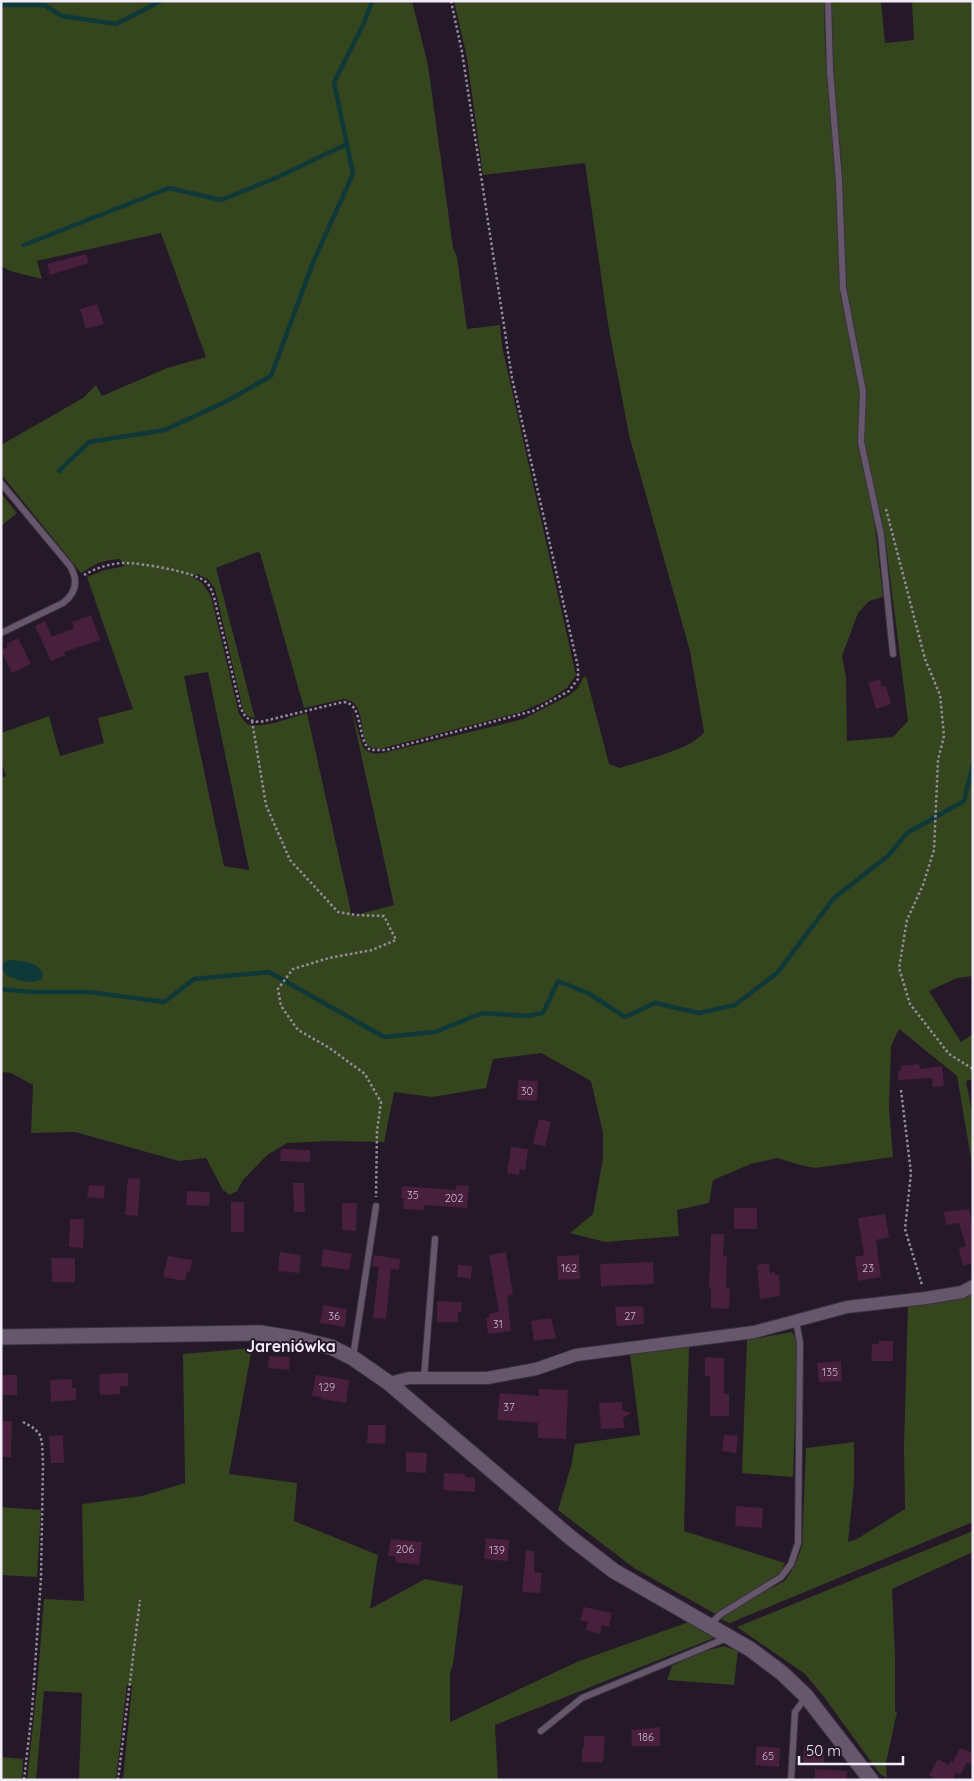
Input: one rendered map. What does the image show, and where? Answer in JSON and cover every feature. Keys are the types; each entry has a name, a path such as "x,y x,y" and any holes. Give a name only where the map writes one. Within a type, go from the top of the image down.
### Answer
{"street":[{"path":"388,1383 409,1378 487,1378 536,1369 576,1355 754,1332 848,1308 962,1292 973,1286"},
{"path":"1,1337 260,1333 306,1341 330,1348 353,1358 388,1383 570,1538 614,1571 750,1650 782,1672 806,1696 871,1780"}],"lane":[{"path":"828,1 830,70 840,181 843,288 863,392 862,442 882,542 893,654"},
{"path":"1,483 70,566 76,579 76,586 70,598 1,633"},
{"path":"353,1358 376,1206"},
{"path":"424,1378 435,1239"},
{"path":"708,1626 721,1614 781,1577 791,1564 798,1543 800,1343 796,1321"},
{"path":"541,1731 582,1698 728,1637"},
{"path":"791,1780 795,1712 806,1696"}],"path":[{"path":"76,579 100,567 126,563 189,573 207,582 214,597 243,714 252,721 260,722 348,702 356,710 366,747 370,750 386,750 532,711 569,691 578,679 578,667 512,378 462,52 451,1"},
{"path":"874,506 886,507 889,513 925,659 940,695 944,736 938,760 934,850 923,886 907,920 899,968 910,1004 949,1054 973,1069"},
{"path":"252,721 266,805 290,860 338,912 384,916 396,940 372,950 329,958 293,969 278,989 281,1006 298,1030 328,1047 365,1074 382,1102 377,1132 376,1206"},
{"path":"901,1090 911,1173 905,1229 926,1298"},
{"path":"23,1422 39,1433 42,1442 43,1464 41,1578 32,1711 24,1780"},
{"path":"118,1780 140,1600"}],"green space":[{"path":"1,1 412,1 428,65 453,248 457,257 467,329 500,325 502,346 576,675 567,688 548,700 521,712 380,749 371,748 365,741 359,712 351,701 344,699 304,708 260,553 257,552 216,568 255,718 253,718 248,716 243,710 215,589 209,580 198,574 192,576 202,583 211,596 239,714 244,721 247,724 257,726 279,722 307,713 352,916 394,905 351,708 363,747 372,753 383,753 523,719 568,696 578,688 586,676 609,764 620,768 665,754 689,744 704,732 690,651 629,435 608,324 585,163 483,175 467,58 454,1 824,1 825,47 837,177 842,172 833,66 831,1 881,1 885,43 914,40 912,1 973,1 973,976 957,978 929,991 961,1042 973,1034 973,1079 966,1081 973,1118 973,1170 957,1076 899,1029 891,1046 889,1108 893,1157 815,1168 777,1158 751,1164 713,1180 709,1203 677,1210 679,1236 605,1242 570,1233 593,1214 603,1158 603,1133 591,1081 541,1053 493,1059 486,1088 432,1097 394,1092 384,1142 328,1141 287,1143 267,1155 243,1180 237,1191 230,1195 223,1190 206,1158 179,1161 75,1132 31,1133 33,1085 11,1073 1,1072 1,778 6,776 1,761 1,733 49,716 60,756 104,743 98,718 133,709 87,577 105,570 125,566 120,559 110,560 98,563 81,573 1,474 1,445 83,398 96,385 102,396 167,368 206,357 161,233 37,261 42,279 10,271 1,266","holes":["859,421 885,537 908,721 893,737 847,741 846,677 842,656 858,613 869,601 883,597 874,518 857,442","208,672 249,869 249,870 224,866 184,676"]},
{"path":"1,493 17,513 1,526"},
{"path":"973,1293 973,1522 730,1623 722,1620 724,1616 759,1594 785,1581 795,1565 802,1546 806,1448 854,1442 854,1483 848,1542 857,1539 905,1509 904,1447 908,1304"},
{"path":"792,1332 798,1342 793,1477 742,1473 747,1340"},
{"path":"689,1346 684,1531 785,1563 781,1572 717,1615 634,1568 558,1510 571,1466 575,1444 640,1435 630,1355"},
{"path":"252,1348 229,1474 297,1483 294,1521 378,1555 370,1609 425,1579 463,1586 453,1664 450,1673 450,1722 579,1661 689,1622 714,1638 495,1725 498,1780 123,1780 132,1686 127,1685 116,1780 79,1780 82,1693 44,1691 36,1780 27,1780 44,1599 84,1601 82,1504 142,1496 185,1483 183,1354"},
{"path":"1,1507 41,1510 37,1577 1,1575"},
{"path":"973,1531 973,1552 892,1589 895,1711 897,1712 886,1763 887,1778 880,1774 805,1674 737,1627"},
{"path":"724,1646 738,1651 734,1685 667,1680 672,1666 698,1653"},
{"path":"1,1757 23,1759 22,1780 1,1780"}],"shaded area":[{"path":"9,960 28,962 37,966 43,973 42,979 29,982 7,976 1,967 3,963"}],"building":[{"path":"86,254 89,263 50,275 47,264"},
{"path":"97,304 104,324 86,329 80,309"},
{"path":"91,615 100,640 64,652 66,655 51,661 35,626 45,621 52,637 74,628 72,622"},
{"path":"18,638 31,664 12,673 1,650 8,647 6,644"},
{"path":"880,679 882,687 886,686 891,704 876,709 868,683"},
{"path":"919,1064 920,1069 942,1066 944,1086 933,1087 932,1078 898,1080 898,1071 901,1071 901,1066"},
{"path":"518,1080 538,1081 537,1101 517,1100"},
{"path":"539,1119 551,1122 545,1146 533,1144"},
{"path":"511,1147 528,1149 525,1170 520,1169 519,1175 507,1173"},
{"path":"281,1149 310,1150 310,1162 280,1161"},
{"path":"128,1178 140,1179 138,1216 125,1215"},
{"path":"293,1183 304,1183 305,1212 294,1212"},
{"path":"89,1185 105,1186 104,1199 87,1197"},
{"path":"456,1185 469,1186 467,1208 424,1205 423,1210 403,1209 404,1199 401,1198 402,1186 456,1190"},
{"path":"187,1191 210,1192 209,1206 186,1205"},
{"path":"231,1202 244,1202 244,1232 231,1232"},
{"path":"342,1203 357,1203 356,1231 342,1230"},
{"path":"734,1208 757,1208 757,1229 734,1229"},
{"path":"969,1209 973,1228 973,1263 963,1266 959,1248 966,1246 959,1223 946,1225 944,1212"},
{"path":"885,1214 889,1237 876,1240 881,1277 858,1281 855,1257 864,1255 858,1218"},
{"path":"70,1219 84,1219 83,1248 69,1247"},
{"path":"711,1234 724,1234 723,1255 727,1256 726,1288 730,1288 729,1309 711,1308 711,1288 709,1287"},
{"path":"323,1249 352,1254 349,1270 321,1266"},
{"path":"280,1252 301,1255 299,1273 278,1271"},
{"path":"506,1252 513,1295 507,1296 511,1331 488,1334 486,1318 489,1317 489,1314 499,1312 489,1255"},
{"path":"374,1255 400,1259 399,1270 391,1269 386,1319 373,1318 379,1267 372,1266"},
{"path":"579,1255 580,1279 558,1280 557,1256"},
{"path":"168,1256 192,1260 190,1272 187,1271 185,1281 163,1277"},
{"path":"51,1258 75,1258 75,1282 52,1282"},
{"path":"653,1262 654,1284 601,1286 600,1264"},
{"path":"769,1263 770,1273 775,1272 775,1275 779,1275 780,1296 760,1299 757,1265"},
{"path":"458,1265 472,1266 471,1279 457,1277"},
{"path":"437,1301 462,1302 461,1312 458,1312 458,1322 437,1322"},
{"path":"323,1305 347,1309 345,1327 320,1323"},
{"path":"643,1306 644,1324 617,1326 615,1307"},
{"path":"551,1318 556,1338 534,1341 531,1321"},
{"path":"879,1341 893,1341 893,1361 871,1361 872,1344 879,1344"},
{"path":"269,1356 290,1357 289,1370 268,1368"},
{"path":"705,1357 724,1358 724,1394 729,1394 729,1416 710,1416 710,1376 705,1376"},
{"path":"841,1361 842,1381 819,1382 817,1363"},
{"path":"128,1373 128,1386 120,1386 120,1394 100,1395 99,1374"},
{"path":"1,1375 17,1375 17,1395 1,1395"},
{"path":"316,1375 349,1380 346,1403 312,1396"},
{"path":"72,1379 72,1388 76,1388 76,1400 51,1402 50,1380"},
{"path":"539,1389 568,1390 566,1439 538,1438 538,1423 497,1420 500,1393 539,1396"},
{"path":"622,1402 622,1410 632,1413 623,1418 624,1428 601,1429 599,1403"},
{"path":"1,1421 12,1421 11,1457 1,1457"},
{"path":"368,1425 386,1425 385,1444 367,1443"},
{"path":"63,1435 64,1463 51,1463 49,1436"},
{"path":"724,1435 738,1436 736,1453 722,1451"},
{"path":"406,1452 427,1453 426,1473 406,1472"},
{"path":"444,1473 466,1474 465,1477 475,1478 475,1492 443,1490"},
{"path":"736,1506 763,1508 762,1528 735,1526"},
{"path":"486,1538 509,1540 508,1561 484,1559"},
{"path":"391,1539 422,1542 419,1565 395,1562 396,1556 388,1556"},
{"path":"526,1550 534,1551 534,1572 542,1573 540,1593 522,1592"},
{"path":"584,1607 612,1613 609,1627 602,1625 600,1634 586,1630 588,1622 580,1620"},
{"path":"660,1727 660,1746 632,1746 631,1730"},
{"path":"584,1736 605,1736 603,1762 582,1762"},
{"path":"804,1745 824,1745 824,1764 803,1763"},
{"path":"757,1746 780,1748 779,1767 755,1765"},
{"path":"960,1748 973,1753 973,1765 967,1762 960,1775 956,1773 953,1780 937,1780 929,1775 938,1759 949,1765 951,1761 953,1762"},
{"path":"815,1769 847,1771 847,1780 815,1780"}],"waterway":[{"path":"1,5 44,5 62,16 116,24 161,1"},
{"path":"59,471 89,442 165,430 227,401 271,376 314,260 353,174 334,82 364,23 372,1"},
{"path":"24,245 169,188 221,200 278,177 347,144"},
{"path":"1,989 30,992 89,992 164,1002 194,979 269,972 384,1037 435,1032 482,1013 528,1016 543,1013 558,981 588,993 625,1017 655,1003 699,1013 735,1005 777,973 834,898 889,855 907,833 964,801 973,764"}],"district":[{"name":"Jareniówka","path":"291,1346"}]}
